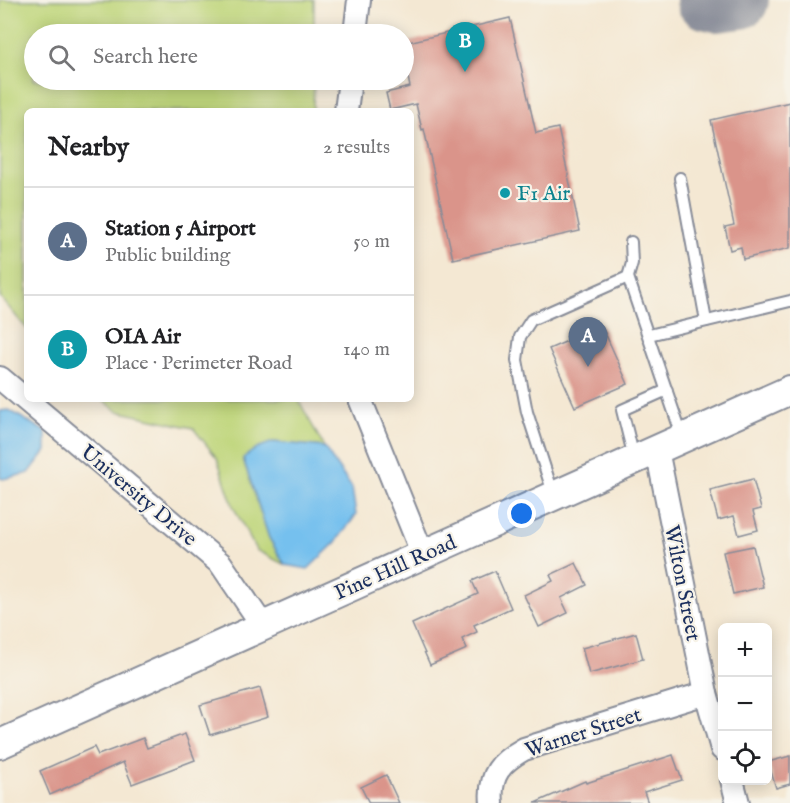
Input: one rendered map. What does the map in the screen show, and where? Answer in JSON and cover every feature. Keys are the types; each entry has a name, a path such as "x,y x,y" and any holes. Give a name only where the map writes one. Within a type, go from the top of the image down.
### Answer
{"street":[{"path":"356,24 359,0"},
{"path":"346,108 349,90"},
{"name":"University Drive","path":"0,378 24,398"},
{"name":"Pine Hill Road","path":"0,744 790,390"},
{"name":"University Drive","path":"29,402 221,564 263,626"},
{"path":"361,402 423,555"},
{"name":"Wilton Street","path":"646,455 718,733"},
{"name":"Warner Street","path":"492,803 496,772 507,759 524,749 706,693"},
{"path":"733,785 738,803"}],"lane":[{"path":"680,178 706,321"},
{"path":"631,242 632,263 628,277 683,439"},
{"path":"554,496 527,412 517,360 520,337 531,320 628,277"},
{"path":"648,335 790,301"},
{"path":"646,455 622,410 667,390"}],"green space":[{"path":"0,0 314,0 314,24 24,24 24,90 314,90 313,108 24,108 24,325 0,297"},
{"path":"106,402 300,402 324,447 273,442 243,459 269,538 285,565 256,550 233,506 217,458 193,428 117,411"}],"water":[{"path":"9,410 46,432 46,451 29,473 3,479 0,478 0,411"},
{"path":"273,442 324,447 352,488 356,515 335,543 308,569 285,565 269,538 243,458 257,448"}],"building":[{"path":"510,18 536,133 558,128 580,231 453,259 424,129 422,130 416,104 390,108 386,93 414,90 414,41"},
{"path":"790,102 790,248 743,259 741,247 730,250 725,227 734,225 711,120"},
{"path":"602,326 628,384 575,407 549,349"},
{"path":"753,479 761,509 753,511 758,530 739,535 734,516 718,520 710,490"},
{"path":"753,546 763,587 733,594 723,552"},
{"path":"576,563 587,585 561,598 568,613 539,627 524,595 553,581 550,575"},
{"path":"495,571 511,608 474,625 477,632 462,639 467,649 430,665 412,624 478,594 472,581"},
{"path":"636,633 643,659 589,674 582,648"},
{"path":"260,688 268,717 210,735 200,705"},
{"path":"185,734 195,760 132,784 123,762 50,795 40,771 94,747 98,755 143,738 147,748"},
{"path":"673,755 682,780 644,792 648,803 535,803 585,781 586,783"},
{"path":"790,756 790,784 776,788 772,775 772,761"},
{"path":"386,775 399,803 369,803 361,787"}],"taxiway":[{"path":"705,0 717,3 740,0"}],"place":[{"name":"OIA Air","path":"465,72"},
{"name":"F1 Air","path":"505,193"},
{"name":"Station 5 Airport","path":"588,367"}]}
